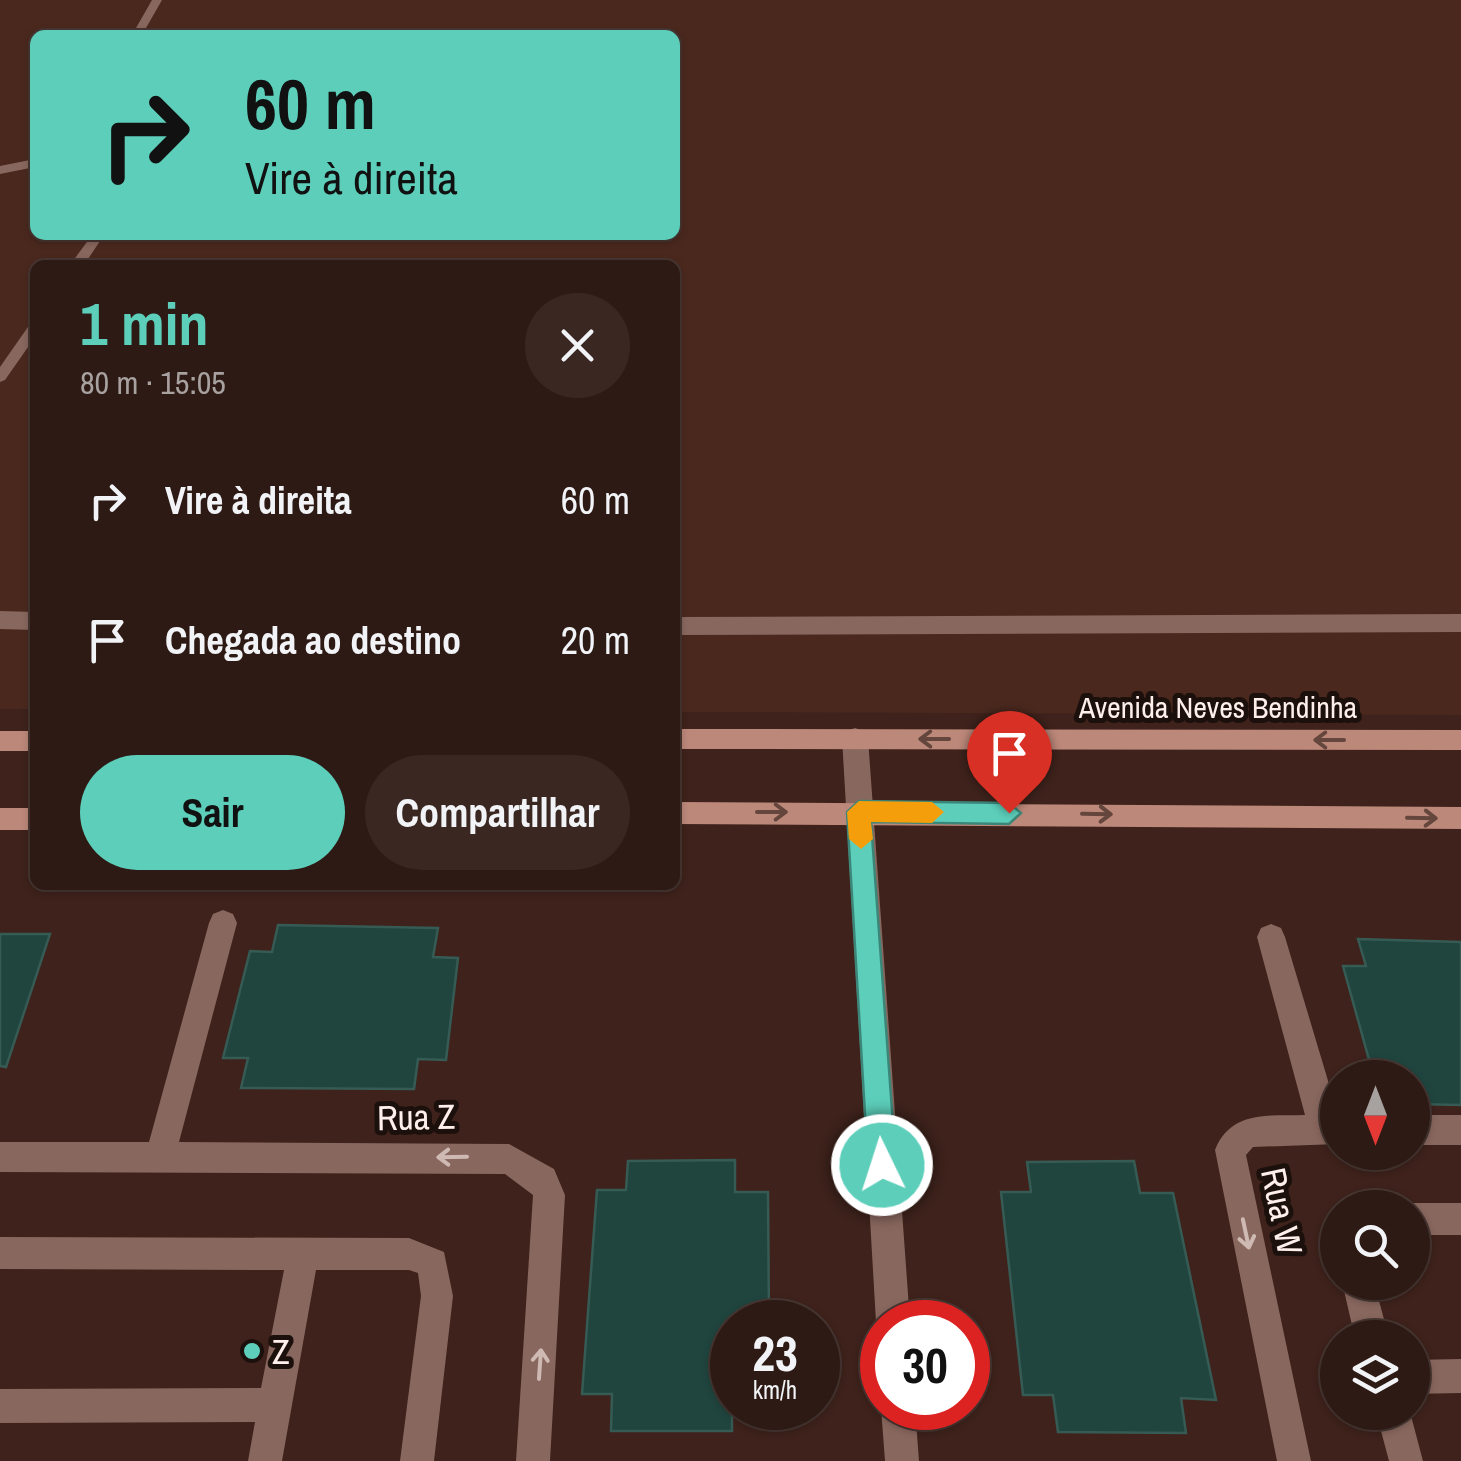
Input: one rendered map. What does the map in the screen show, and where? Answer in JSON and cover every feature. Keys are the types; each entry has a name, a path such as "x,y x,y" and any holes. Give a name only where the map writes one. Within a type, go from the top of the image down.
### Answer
{"street":[{"path":"0,620 30,621"},
{"path":"680,626 1461,623"},
{"path":"855,738 892,1300"},
{"name":"Avenida Neves Bendinha","path":"680,739 1461,740"},
{"path":"0,741 30,741"},
{"path":"680,813 1461,818"},
{"path":"0,819 30,819"},
{"path":"159,1160 223,923"},
{"path":"1271,937 1320,1096"},
{"name":"Rua W","path":"1294,1461 1230,1150 1246,1132 1320,1129"},
{"path":"1430,1130 1461,1130"},
{"name":"Rua Z","path":"0,1157 509,1159 543,1180 550,1212 533,1461"},
{"path":"1430,1219 1461,1219"},
{"path":"0,1253 409,1254 432,1263 437,1296 417,1461"},
{"path":"264,1461 303,1254"},
{"path":"1430,1376 1461,1376"},
{"path":"0,1406 275,1405"},
{"path":"900,1430 902,1461"},
{"path":"1398,1430 1406,1461"}],"lane":[{"path":"140,30 157,0"},
{"path":"0,170 30,164"},
{"path":"0,377 30,334"}],"shaded area":[{"path":"0,0 1461,0 1461,715 680,712 680,260 30,260 30,709 0,709"}],"building":[{"path":"278,925 438,928 433,957 458,958 446,1060 418,1059 414,1089 241,1088 248,1058 223,1058 250,951 272,952"},
{"path":"0,934 50,934 6,1067 0,1066"},
{"path":"1358,939 1461,942 1461,1105 1430,1104 1430,1060 1369,1060 1343,966 1366,966"},
{"path":"735,1160 735,1192 768,1192 769,1300 710,1300 710,1430 732,1431 611,1431 612,1394 582,1394 597,1190 626,1190 628,1161"},
{"path":"1134,1161 1140,1193 1173,1193 1216,1400 1181,1398 1186,1433 1058,1432 1053,1395 1023,1395 1001,1192 1031,1192 1027,1162"}],"slow traffic":[{"path":"861,839 859,812 932,812"}],"place":[{"name":"Z","path":"252,1351"}],"route":[{"path":"882,1165 859,812 1009,813"}]}
